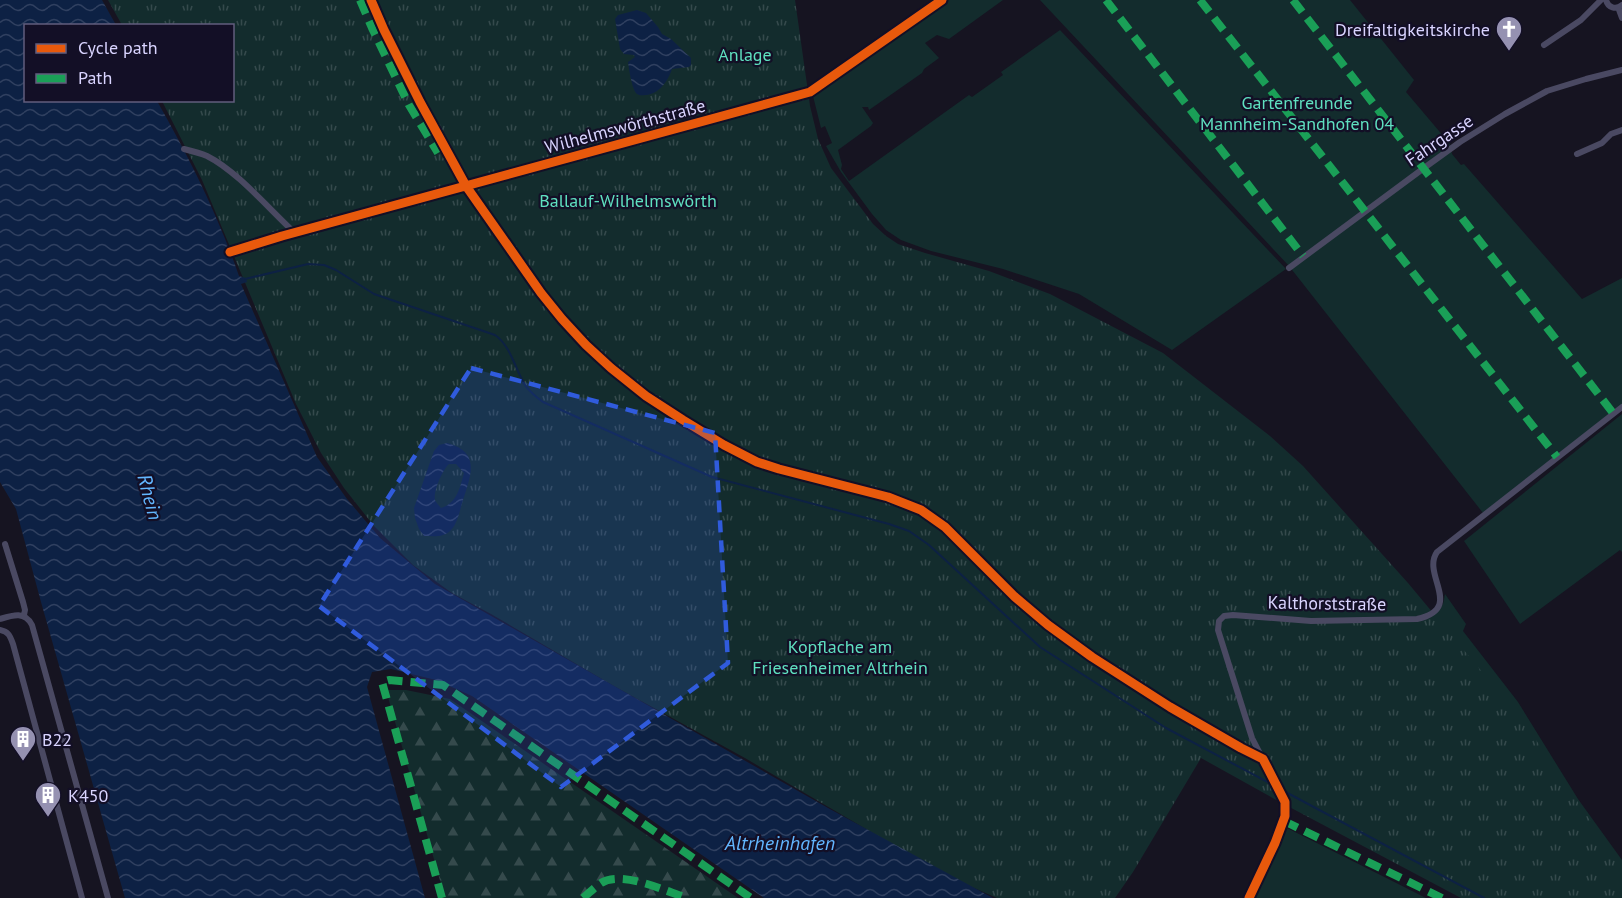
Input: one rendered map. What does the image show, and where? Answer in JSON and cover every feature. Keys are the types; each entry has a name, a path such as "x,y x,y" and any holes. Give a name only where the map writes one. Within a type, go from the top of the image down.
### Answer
{"street":[{"name":"Wilhelmswörthstraße","path":"230,252 805,94 942,0"},
{"path":"1544,45 1581,20 1601,0"},
{"path":"1606,0 1610,7 1620,6 1622,18"},
{"name":"Fahrgasse","path":"1289,268 1460,142 1505,114 1547,91 1586,78 1622,70"},
{"path":"1577,154 1602,143 1611,134 1622,130"},
{"path":"184,149 208,157 227,171 295,233"},
{"name":"Kalthorststraße","path":"1249,898 1284,821 1284,802 1252,738 1218,630 1219,621 1224,616 1233,615 1311,621 1417,619 1427,616 1435,611 1441,600 1432,563 1437,552 1622,406"},
{"path":"5,544 23,602 24,615"},
{"path":"0,619 18,614 24,615 32,625 108,898"},
{"path":"0,630 10,635 13,644 82,898"}],"highlighted area":[{"path":"471,368 715,433 728,663 561,787 319,606"}],"green space":[{"name":"Ballauf-Wilhelmswörth","path":"108,0 795,0 810,106 818,139 831,168 873,224 898,244 989,271 1050,294 1163,353 1270,436 1303,466 1408,583 1536,740 1590,820 1622,862 1622,898 1461,898 1201,758 1115,898 997,898 963,883 878,836 745,758 452,593 413,565 374,526 344,488 321,453 296,404 202,180 163,102 234,102 234,24 121,24"},
{"path":"948,0 1003,0 949,39 937,35 925,43 939,58 922,73 869,110 868,107 862,107 873,123 838,150 841,169 849,181 969,95 972,97 1003,75 1001,72 1060,30 1286,269 1172,350 1079,294 1003,269 931,251 901,240 886,230 841,172 826,146 832,143 825,126 821,128 813,96"},
{"name":"Gartenfreunde Mannheim-Sandhofen 04","path":"1040,0 1350,0 1414,80 1406,92 1450,144 1452,154 1461,165 1464,164 1582,299 1622,278 1622,404 1483,513 1289,266"},
{"path":"1622,414 1622,552 1620,550 1520,624 1464,541"},
{"path":"1445,594 1466,624 1463,631 1518,702 1578,799 1622,860 1622,898 1402,621 1439,609 1443,604"},
{"path":"386,690 406,690 450,699 738,898 445,898"},
{"path":"1285,827 1426,898 1252,898"}],"water":[{"path":"0,0 102,0 115,24 24,24 24,102 158,102 202,187 239,276 246,278 247,282 241,284 317,457 347,499 380,538 435,584 828,808 993,898 764,898 472,696 436,680 391,669 372,672 367,687 425,898 125,898 16,509 0,482"},
{"path":"637,10 646,13 662,34 671,39 691,58 689,67 672,69 662,86 646,95 638,95 635,92 628,62 635,57 624,54 620,49 615,19 618,15"},
{"path":"447,443 465,452 471,466 469,482 458,516 448,533 424,536 415,518 414,508 434,451 439,445","holes":["449,464 456,464 464,473 459,489 451,503 441,508 435,500 437,486"]}],"waterway":[{"path":"245,279 308,264 324,265 374,294 495,335 509,351 525,385 543,402 712,477 909,531 929,545 1040,647 1166,728 1275,786"},
{"path":"1280,789 1484,898"}],"marked path":[{"path":"360,0 409,105 438,153"},
{"path":"1106,0 1303,256"},
{"path":"1200,0 1557,457"},
{"path":"1293,0 1613,413"},
{"path":"442,898 382,682 389,680 443,685 751,898"},
{"path":"1284,821 1442,898"},
{"path":"583,898 601,883 620,879 644,883 687,898"}],"cycle path":[{"path":"371,0 420,102 466,186 541,293 586,345 611,368 646,396 683,420 757,462 888,497 921,510 945,527 1015,597 1048,625 1092,657 1170,707 1263,759 1285,802 1285,816 1249,898"},
{"path":"230,252 810,92 942,0"}],"place":[{"name":"Dreifaltigkeitskirche","path":"1509,52"},
{"name":"B22","path":"23,762"},
{"name":"K450","path":"48,818"}],"park label":[{"name":"Anlage","path":"745,54"},
{"name":"Kopflache am Friesenheimer Altrhein","path":"840,656"}],"water label":[{"name":"Rhein","path":"150,497"},
{"name":"Altrheinhafen","path":"780,843"}]}
